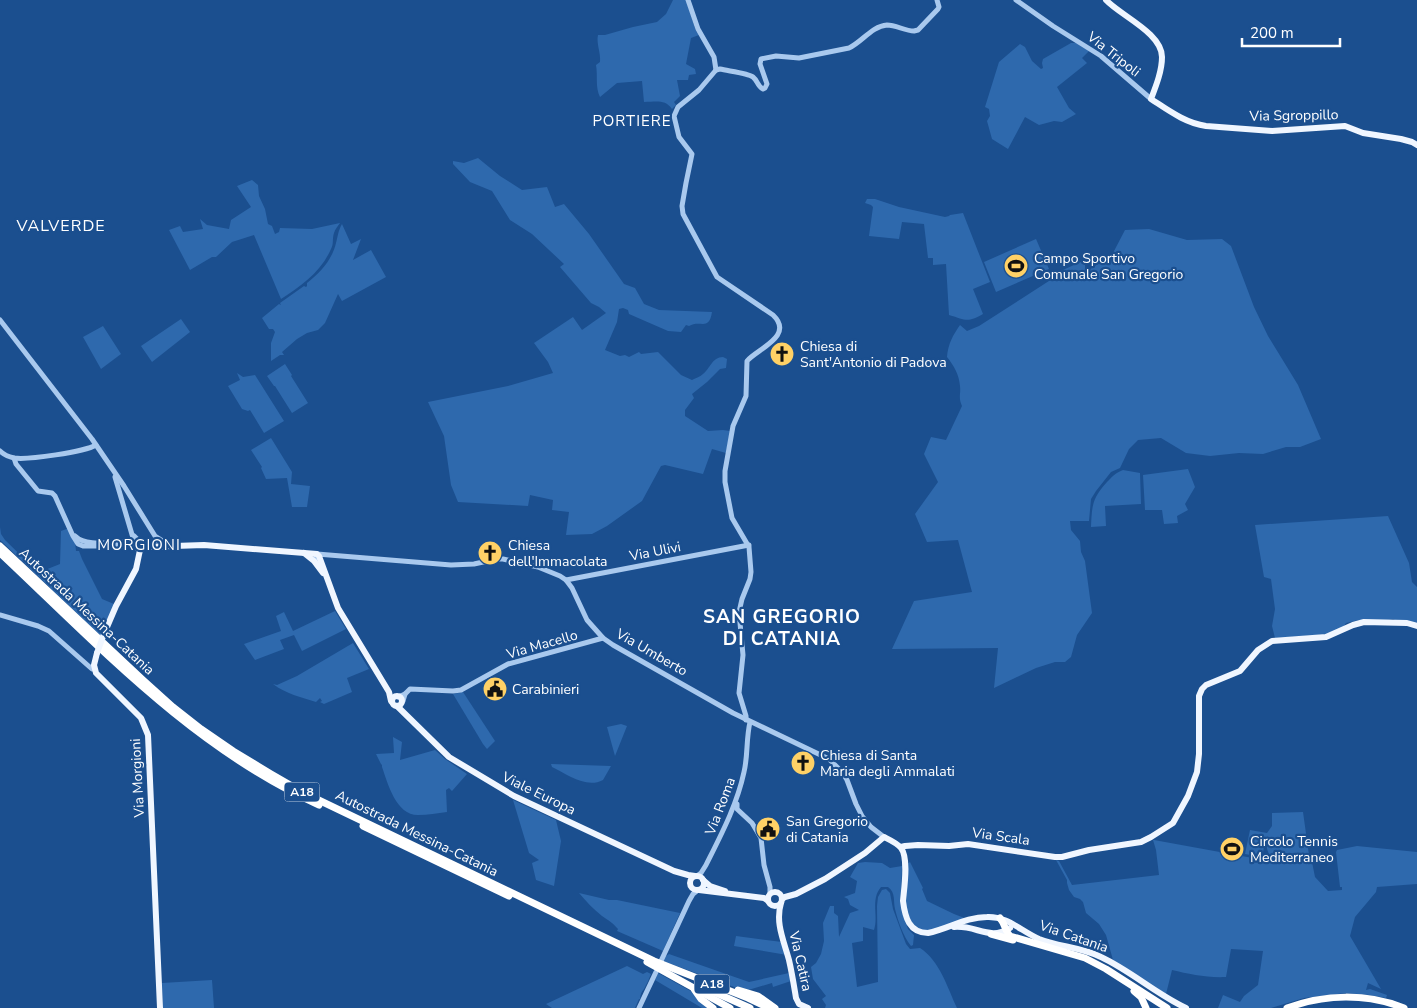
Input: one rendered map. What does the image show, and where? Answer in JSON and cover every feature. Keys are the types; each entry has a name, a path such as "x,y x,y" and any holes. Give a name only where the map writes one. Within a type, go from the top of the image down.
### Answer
{"highway":[{"name":"Autostrada Messina-Catania","path":"0,546 160,695 201,729 252,763 312,797 675,970 769,1008"},
{"name":"Autostrada Messina-Catania","path":"0,553 139,684 170,711 230,756 302,798 697,987 730,1008"},
{"path":"995,917 1003,922 1010,936 1078,955 1097,963 1167,1008"},
{"path":"987,933 1077,957 1103,968 1139,995 1146,1008"},
{"path":"1054,948 1072,951 1107,965 1175,1008"},
{"path":"675,970 756,1008"},
{"path":"1118,979 1163,1008"},
{"path":"707,982 758,996 774,1008"},
{"path":"707,982 763,1008"},
{"path":"697,987 709,1000 723,1008"},
{"path":"697,987 701,1000 713,1008"},
{"path":"697,987 736,1008"},
{"path":"697,987 744,1008"},
{"path":"697,987 750,1008"},
{"path":"1288,1007 1327,998 1346,997 1381,1001 1404,1008"},
{"path":"1301,1008 1327,1003 1346,1002 1363,1002 1389,1008"}],"main road":[{"path":"1106,0 1158,43 1162,59 1152,99"},
{"name":"Via Tripoli","path":"1152,99 1170,111 1199,125"},
{"name":"Via Sgroppillo","path":"1199,125 1272,131 1345,126 1363,133 1401,139 1417,145"},
{"path":"94,669 96,656 116,606 136,569 139,558 148,544 197,545 304,552 317,554 323,570"},
{"path":"304,552 323,570"},
{"name":"Viale Europa","path":"323,570 338,608 388,692 399,700 408,716 449,757 525,802 674,871"},
{"name":"Via Scala","path":"900,847 968,844 1055,857 1141,842 1151,838 1165,830 1177,819 1197,772 1200,731 1198,701 1202,689 1210,683 1240,671 1258,650 1268,643 1280,640 1326,637 1347,627 1364,622 1408,623 1417,626"},
{"name":"Via Morgioni","path":"94,669 99,677 141,718 148,735 160,1008"},
{"path":"772,906 776,906 781,899 805,890 826,879 870,849 884,837 900,847 905,858 903,901 908,920 913,929 928,933 973,919 995,917"},
{"path":"674,871 699,878 710,886 722,890 769,896"},
{"path":"674,871 694,889 764,898 774,892 781,899"},
{"path":"691,886 692,878 699,878"},
{"path":"698,890 703,885 699,878"},
{"path":"769,896 769,904 779,914"},
{"name":"Via Catira","path":"781,899 779,914 782,940 796,998 799,1004 808,1008"},
{"path":"995,917 1000,923 1000,928 994,932 987,933 978,925 978,921 982,918 995,917"},
{"name":"Via Catania","path":"995,917 1046,941 1085,950 1103,958 1186,1008"},
{"path":"941,929 964,927 987,933 1001,933 1014,928 1032,935"}],"street":[{"path":"688,0 698,29 714,57 716,70"},
{"path":"884,837 871,827 862,816 844,776 829,759 748,721 739,693 743,655 739,612 751,572 749,544 732,518 724,482 725,471 733,426 746,396 747,361 774,341 779,330 778,321 773,315 718,277 683,214 682,206 692,156 679,137 674,116 678,107 699,90 716,70 748,74 763,89 767,84 760,64 761,59 776,56 799,58 849,48 872,31 886,25 914,31 918,30 938,9 937,0"},
{"name":"Via Tripoli","path":"1016,0 1101,56 1152,99"},
{"path":"0,320 98,448 124,486 148,544"},
{"path":"0,452 14,458 26,458 98,448"},
{"path":"14,458 16,464 39,492 54,494 76,541 82,546 173,545"},
{"path":"112,470 133,536 137,540 148,544"},
{"path":"119,489 123,487 126,491"},
{"path":"72,531 80,540 88,542 125,542 130,541 133,536"},
{"path":"133,536 148,544"},
{"name":"Via Ulivi","path":"566,580 749,544"},
{"path":"317,554 451,565 509,559 543,569 566,580"},
{"path":"323,570 326,560 332,555"},
{"name":"Via Umberto","path":"566,580 572,588 587,620 603,638 627,654 748,721"},
{"path":"0,615 38,626 56,637 84,663 94,669"},
{"name":"Via Macello","path":"399,700 410,689 461,690 508,664 603,638"},
{"path":"84,663 90,663 96,656"},
{"name":"Via Roma","path":"699,878 738,798 745,768 748,721"},
{"path":"738,798 736,806 739,812 752,824 761,838 764,865 770,887 769,896"},
{"path":"731,814 739,812"},
{"path":"689,901 692,892 691,886"},
{"path":"661,961 689,901 698,890"},
{"path":"639,1008 656,972"}],"shaded area":[{"path":"673,0 686,0 699,35 691,38 686,64 695,69 696,74 689,75 688,80 677,80 680,96 674,102 676,105 672,109 663,102 644,102 642,81 617,83 600,97 596,65 600,62 598,35 605,35 657,22 666,14"},
{"path":"1071,43 1076,43 1089,51 1082,58 1087,63 1057,87 1069,108 1076,114 1062,122 1054,121 1039,125 1025,117 1008,149 992,139 987,121 990,116 989,109 985,107 999,62 1020,44 1025,47 1032,61 1041,69 1043,68 1043,59"},
{"path":"478,158 500,176 522,190 547,187 555,207 564,204 589,234 624,284 635,288 644,304 659,310 712,312 709,322 686,325 681,332 668,331 629,314 628,310 619,309 617,322 605,350 620,356 625,355 629,357 639,352 641,354 658,352 681,375 692,380 703,374 716,359 723,357 727,359 726,368 720,369 692,394 694,398 685,410 685,416 708,431 730,431 726,453 712,449 703,474 665,465 661,466 642,501 607,526 592,534 566,535 569,512 552,510 553,500 530,495 528,506 458,502 451,485 444,436 428,402 508,386 553,373 548,362 534,343 573,317 582,330 606,313 591,303 560,267 564,264 532,234 510,220 492,191 470,182 453,164 453,161 464,163"},
{"path":"252,180 258,185 259,196 265,209 268,224 272,226 275,234 279,232 280,228 312,229 340,223 333,235 332,247 322,265 303,284 281,299 254,235 232,242 216,257 212,257 190,270 169,230 180,226 183,232 203,229 200,219 207,225 229,229 231,220 251,207 237,186"},
{"path":"867,199 875,199 899,207 945,217 963,213 990,282 973,289 983,314 966,320 949,315 946,264 933,265 933,258 928,258 924,224 902,222 899,239 869,236 873,207 865,203"},
{"path":"342,224 351,244 361,239 353,260 371,250 386,277 342,301 338,294 325,323 318,330 307,333 297,339 282,352 284,355 280,355 271,361 271,343 275,332 273,329 269,329 262,318 304,286 306,287 307,283 321,270 332,255"},
{"path":"1149,229 1187,240 1222,239 1231,246 1254,307 1268,336 1298,385 1321,439 1300,447 1286,447 1263,454 1239,453 1210,456 1186,453 1161,438 1138,440 1129,449 1120,468 1111,472 1091,499 1089,521 1070,521 1071,530 1080,541 1081,552 1085,561 1092,613 1077,635 1071,657 1065,662 1055,662 1036,668 994,688 998,648 892,649 914,601 972,592 958,540 927,542 915,514 938,482 924,454 931,437 946,440 962,406 959,378 947,357 955,332 960,325 967,331 979,326 1052,279 1055,276 1054,274 1085,260 1085,273 1113,253 1125,230"},
{"name":"Campo Sportivo Comunale San Gregorio","path":"1036,239 1049,269 996,292 984,262"},
{"path":"181,319 190,332 152,362 141,346"},
{"path":"103,326 121,354 101,369 83,337"},
{"path":"285,364 308,403 292,413 267,376"},
{"path":"237,373 243,377 255,375 284,421 264,433 250,410 242,409 228,386 240,380"},
{"path":"271,438 292,472 291,484 310,486 307,507 292,507 287,478 266,479 262,467 251,450"},
{"path":"1188,469 1195,487 1185,504 1188,510 1177,516 1178,523 1164,524 1162,510 1145,510 1143,475"},
{"path":"1123,470 1140,473 1141,504 1105,506 1106,526 1091,527 1096,498 1110,478"},
{"path":"1388,516 1409,563 1412,582 1417,587 1417,624 1393,619 1359,620 1346,623 1331,634 1275,638 1272,626 1275,609 1271,579 1264,577 1255,525"},
{"path":"0,527 1,534 5,540 46,580 45,570 60,564 61,531 69,528 75,542 76,551 79,551 102,599 114,604 101,636 0,540"},
{"path":"335,611 346,629 302,651 294,635 280,640 284,649 255,660 244,644 281,631 276,616 284,612 293,631"},
{"path":"353,643 369,669 347,678 352,692 324,704 320,702 322,701 320,698 316,702 288,693 273,684 277,685 297,676"},
{"path":"463,692 495,741 487,749 453,694"},
{"path":"621,724 627,726 615,756 607,727"},
{"path":"393,737 402,742 400,760 435,750 467,774 452,791 449,788 446,790 447,812 410,814 399,804 390,790 382,765 376,754 394,753"},
{"path":"551,764 611,766 603,780 590,783 570,777 552,767"},
{"path":"513,800 556,820 561,841 554,886 536,880 532,863 539,860 529,853"},
{"path":"1303,812 1309,855 1315,877 1328,891 1342,890 1342,887 1340,887 1337,850 1357,846 1417,852 1417,884 1377,887 1376,892 1355,917 1350,936 1381,989 1368,983 1366,990 1370,989 1387,995 1386,998 1346,993 1304,998 1271,1008 1218,1008 1223,995 1240,1002 1244,996 1258,985 1263,951 1231,949 1226,977 1205,976 1172,970 1166,994 1113,960 1106,935 1099,924 1086,913 1083,902 1074,897 1069,890 1067,880 1056,860 1059,861 1072,885 1159,875 1153,840 1269,861 1270,857 1266,838 1262,857 1245,854 1250,830 1267,833 1272,826 1272,813"},
{"path":"910,862 923,888 927,901 967,919 928,931 916,928 907,913 905,892 907,864"},
{"path":"858,863 882,863 890,868 902,866 901,901 903,915 908,929 914,935 913,945 911,946 899,923 892,892 888,887 881,887 875,903 876,919 874,930 863,927 863,941 852,943 857,987 878,982 877,906 878,897 882,890 886,889 890,893 893,909 906,944 910,949 920,948 933,960 957,1008 825,1008 826,1005 822,999 826,996 813,979 811,967 816,963 821,954 824,941 823,923 830,906 834,906 834,913 838,916 839,937 850,913 859,910 850,905 848,899 844,897 855,893 857,881 850,877"},
{"path":"579,893 680,913 663,951 617,931 616,927 596,911"},
{"path":"736,936 782,942 787,955 734,946"},
{"path":"669,954 749,982 789,973 791,981 773,987 772,983 745,991 663,961"},
{"path":"627,966 643,974 647,972 651,974 635,1008 552,1008 546,1004"},
{"path":"658,973 696,994 712,1008 702,1008 655,980"},
{"path":"212,980 214,1008 163,1008 162,983"}],"place":[{"name":"Campo Sportivo Comunale San Gregorio","path":"1016,266"},
{"name":"Chiesa di Sant'Antonio di Padova","path":"782,354"},
{"name":"Chiesa dell'Immacolata","path":"490,553"},
{"name":"Carabinieri","path":"495,689"},
{"name":"Chiesa di Santa Maria degli Ammalati","path":"803,763"},
{"name":"San Gregorio di Catania","path":"768,829"},
{"name":"Circolo Tennis Mediterraneo","path":"1232,849"}],"district":[{"name":"PORTIERE","path":"632,121"},
{"name":"VALVERDE","path":"61,225"},
{"name":"MORGIONI","path":"139,545"},
{"name":"SAN GREGORIO DI CATANIA","path":"782,627"}]}
